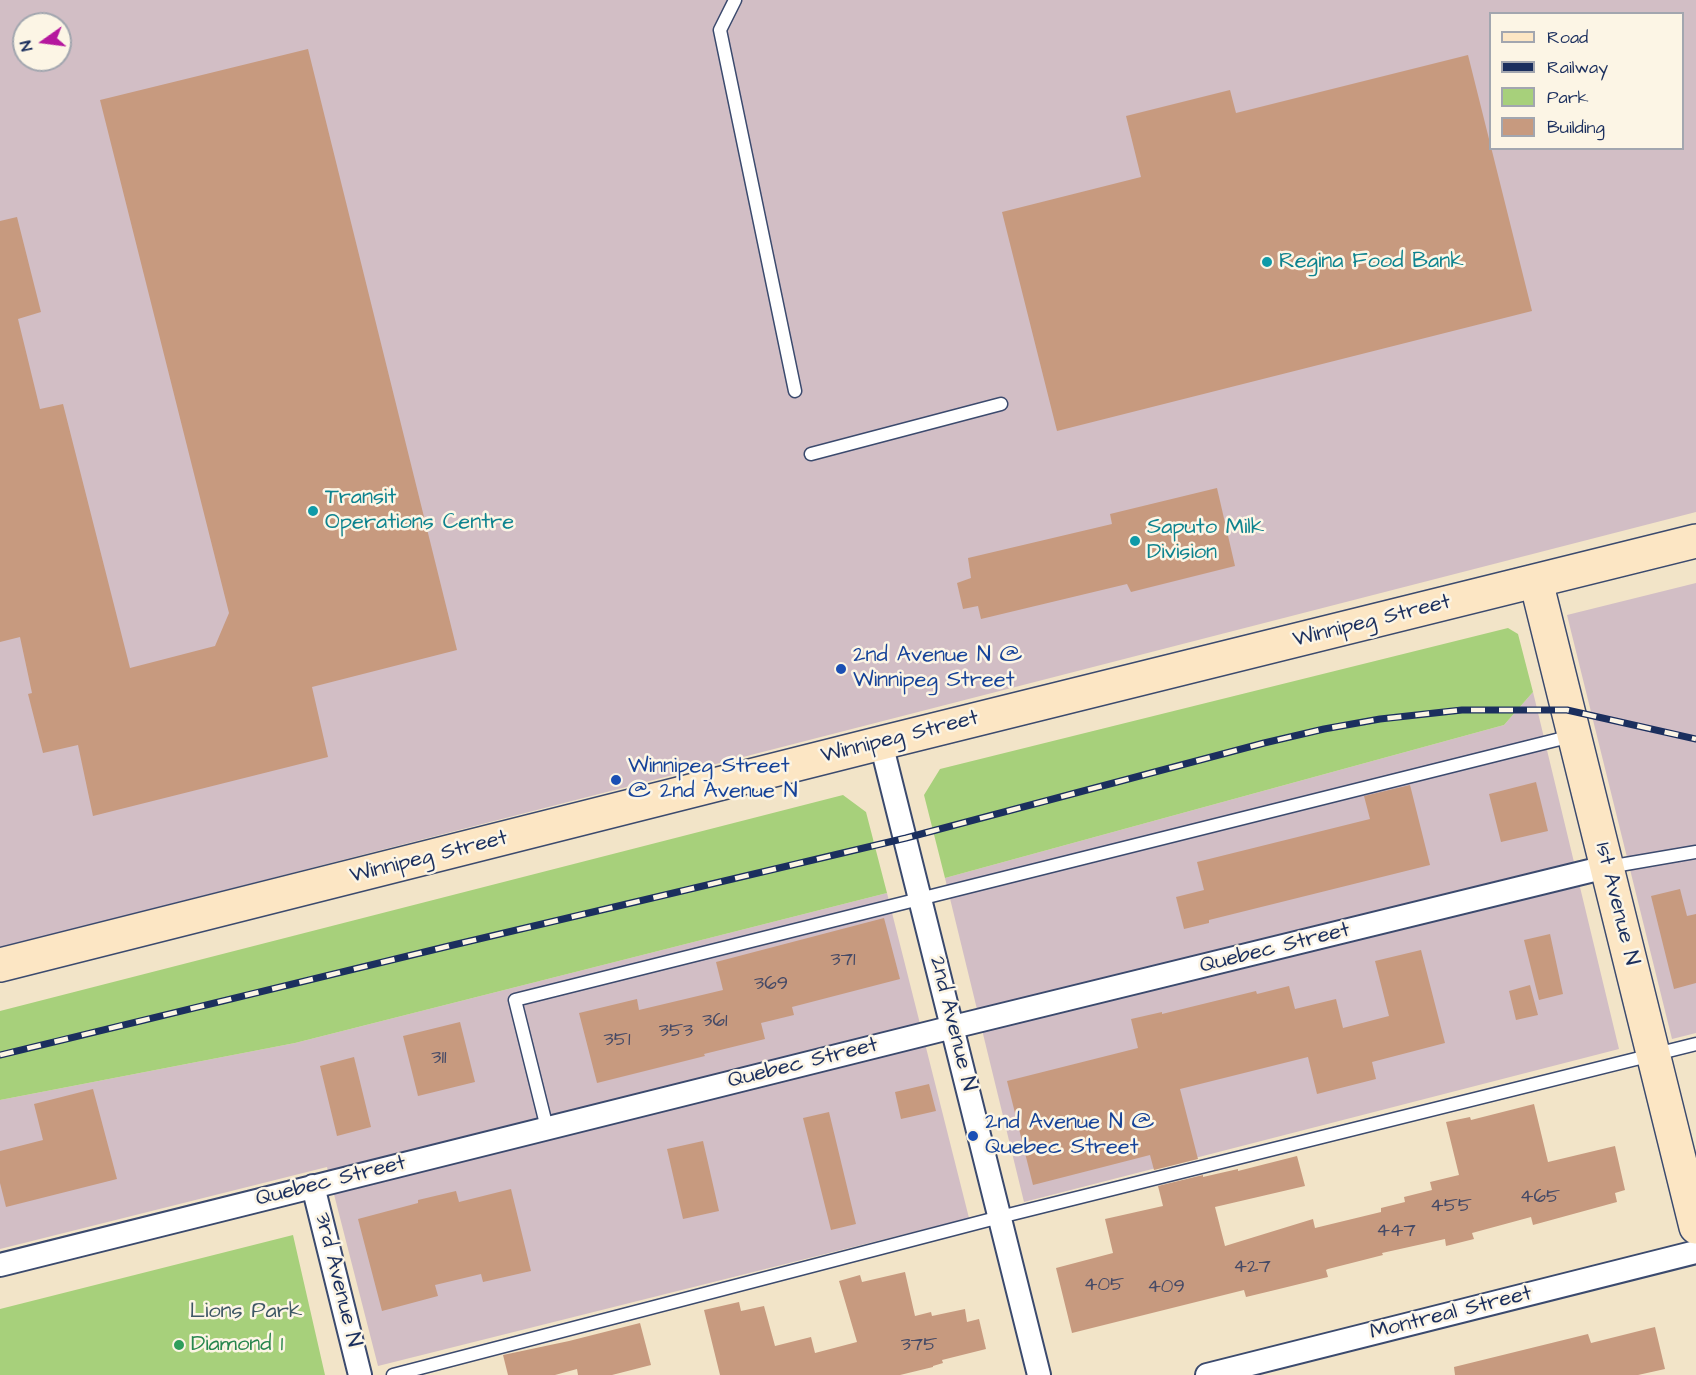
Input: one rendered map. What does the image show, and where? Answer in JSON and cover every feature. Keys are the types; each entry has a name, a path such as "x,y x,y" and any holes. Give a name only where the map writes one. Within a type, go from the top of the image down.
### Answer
{"main road":[{"name":"Winnipeg Street","path":"0,965 1696,541"},
{"name":"1st Avenue N","path":"1536,581 1696,1227"}],"street":[{"name":"2nd Avenue N","path":"881,743 1039,1375"},
{"name":"Quebec Street","path":"0,1265 1606,867"},
{"name":"3rd Avenue N","path":"313,1186 360,1375"},
{"name":"Montreal Street","path":"1207,1375 1696,1252"}],"lane":[{"path":"735,0 720,30 795,391"},
{"path":"811,454 1001,404"},
{"path":"547,1128 515,1000 1574,736"},
{"path":"1606,867 1696,852"},
{"path":"393,1375 1000,1217 1696,1044"}],"shaded area":[{"path":"0,0 1696,0 1696,512 0,948"},
{"path":"1696,583 1696,1033 1672,1039 1567,615"},
{"path":"1533,692 1619,1049 1024,1202 945,878 1504,725"},
{"path":"887,893 969,1218 378,1366 327,1167 0,1249 0,1100 295,1043"}],"green space":[{"path":"1508,628 1518,634 1533,692 1504,725 945,878 924,795 940,769"},
{"path":"843,795 866,812 887,893 295,1043 0,1100 0,1011"},
{"name":"Lions Park","path":"293,1235 325,1375 0,1375 0,1309"}],"building":[{"name":"Transit Operations Centre","path":"308,49 457,650 312,687 328,757 93,816 78,745 43,753 28,694 32,693 20,637 0,642 0,221 17,217 41,312 18,319 40,409 63,404 130,668 215,646 229,613 100,100"},
{"name":"Regina Food Bank","path":"1468,55 1489,139 1489,150 1492,150 1532,311 1057,431 1002,212 1141,177 1126,116 1230,90 1236,113"},
{"name":"Saputo Milk Division","path":"1217,488 1235,566 1131,592 1127,584 981,619 978,606 963,609 957,583 971,578 968,558 1112,524 1110,514"},
{"path":"1536,782 1548,831 1501,842 1489,794"},
{"path":"1410,785 1430,865 1209,920 1209,923 1184,929 1176,897 1204,890 1197,862 1370,819 1364,796"},
{"path":"1680,889 1687,916 1696,914 1696,983 1674,989 1651,896"},
{"path":"884,918 900,979 792,1007 794,1015 761,1023 765,1039 597,1083 579,1013 637,999 639,1010 723,990 716,962"},
{"path":"1550,934 1563,994 1539,1000 1524,940"},
{"path":"1421,950 1445,1043 1372,1062 1376,1079 1317,1094 1308,1057 1180,1089 1198,1159 1154,1170 1150,1155 1033,1185 1007,1081 1138,1048 1131,1019 1162,1012 1162,1014 1256,991 1257,994 1289,986 1295,1009 1336,999 1343,1028 1389,1016 1375,961"},
{"path":"1530,985 1538,1015 1516,1020 1509,991"},
{"path":"460,1022 475,1082 418,1096 403,1036"},
{"path":"354,1057 371,1127 337,1136 320,1066"},
{"path":"929,1084 936,1111 901,1119 895,1092"},
{"path":"93,1089 117,1179 6,1207 0,1183 0,1151 43,1140 34,1104"},
{"path":"1534,1104 1548,1162 1615,1146 1625,1190 1615,1193 1617,1202 1533,1225 1531,1217 1472,1233 1474,1239 1446,1246 1445,1239 1382,1253 1383,1255 1328,1269 1326,1270 1328,1277 1246,1297 1244,1290 1072,1333 1056,1268 1113,1253 1105,1219 1163,1206 1158,1186 1203,1175 1203,1177 1238,1169 1238,1171 1297,1156 1305,1186 1215,1207 1225,1246 1313,1219 1315,1228 1381,1212 1381,1208 1405,1202 1404,1197 1432,1190 1430,1182 1459,1175 1446,1122 1470,1117 1471,1120"},
{"path":"829,1112 856,1224 831,1230 803,1118"},
{"path":"703,1141 719,1211 683,1219 667,1149"},
{"path":"511,1189 531,1271 483,1282 481,1274 435,1285 438,1296 382,1311 358,1219 456,1191 459,1202"},
{"path":"905,1272 915,1316 931,1312 932,1316 965,1309 967,1322 979,1319 986,1349 942,1360 943,1363 933,1367 900,1375 720,1375 704,1310 739,1302 741,1311 764,1306 775,1346 811,1337 815,1353 857,1342 839,1281 860,1275 862,1282"},
{"path":"640,1323 651,1365 612,1375 578,1375 577,1369 555,1375 508,1375 503,1355"},
{"path":"1655,1327 1665,1369 1638,1375 1455,1375 1454,1367 1588,1334 1591,1343"}],"railway":[{"path":"0,1055 906,838 1324,729 1380,719 1462,710 1567,710 1696,739"}],"place":[{"name":"Regina Food Bank","path":"1267,262"},
{"name":"Transit Operations Centre","path":"313,511"},
{"name":"Saputo Milk Division","path":"1135,541"},
{"name":"2nd Avenue N @ Winnipeg Street","path":"841,669"},
{"name":"Winnipeg Street @ 2nd Avenue N","path":"616,780"},
{"name":"2nd Avenue N @ Quebec Street","path":"973,1136"},
{"name":"Diamond 1","path":"179,1345"}]}
